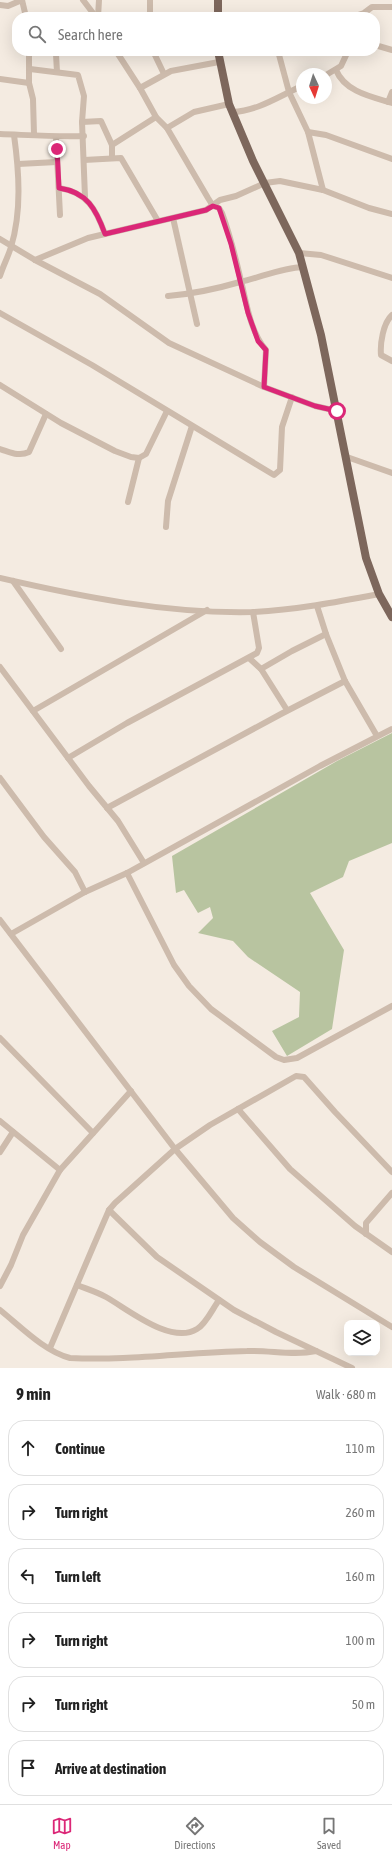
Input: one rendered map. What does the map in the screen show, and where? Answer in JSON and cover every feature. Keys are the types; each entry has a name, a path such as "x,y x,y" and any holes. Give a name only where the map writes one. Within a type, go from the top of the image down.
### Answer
{"main road":[{"path":"218,0 218,12"},
{"path":"218,56 232,112 253,161 299,253 321,335 347,457 366,558 379,594 392,617"}],"street":[{"path":"0,5 8,6 22,0 25,12"},
{"path":"83,0 93,12"},
{"path":"98,12 99,0"},
{"path":"150,0 150,12"},
{"path":"366,12 369,8 377,5 392,7"},
{"path":"380,46 392,50"},
{"path":"29,56 29,83 33,99 34,134"},
{"path":"56,56 57,72"},
{"path":"119,56 140,88 156,117 167,128 213,206 219,208 222,213 242,282 248,313 258,341 266,350 264,387"},
{"path":"155,56 164,74"},
{"path":"279,56 289,92 308,132 324,190"},
{"path":"332,72 336,70 343,62 346,56"},
{"path":"140,88 164,74 177,69 186,69 219,62"},
{"path":"30,69 78,75 84,96 82,122 84,136 85,197"},
{"path":"336,70 348,86 372,97 390,103 392,92"},
{"path":"0,79 29,83"},
{"path":"232,112 247,111 257,108 296,89"},
{"path":"167,128 194,112 229,104"},
{"path":"112,145 156,117"},
{"path":"82,122 101,121 112,145 112,158"},
{"path":"308,132 326,135 392,159"},
{"path":"0,134 84,136"},
{"path":"0,276 11,247 17,204 18,164 14,135"},
{"path":"56,136 60,215"},
{"path":"84,160 121,158 158,221"},
{"path":"18,164 57,162"},
{"path":"35,260 88,238 206,210 220,200 236,196 265,184 280,181 324,190 369,208 392,214"},
{"path":"59,188 70,189 85,197 100,220 105,234"},
{"path":"173,218 197,324"},
{"path":"0,239 11,247 100,294 169,343 264,387 315,406 337,411"},
{"path":"299,253 321,255 392,278"},
{"path":"168,296 191,294 242,282 288,268 303,267"},
{"path":"0,313 92,365 272,474 276,474 280,470 283,422 292,398"},
{"path":"392,315 388,320 380,347 381,355 392,361"},
{"path":"0,385 46,414 115,451 131,457 140,458 146,454 167,411"},
{"path":"0,449 16,454 29,452 46,414"},
{"path":"166,527 168,501 192,426"},
{"path":"347,457 392,473"},
{"path":"128,502 140,458"},
{"path":"0,578 114,601 180,609 253,612 317,606 379,594"},
{"path":"13,581 61,649"},
{"path":"317,606 326,634 345,681 377,736"},
{"path":"33,711 207,610"},
{"path":"68,758 127,723 257,653 259,648 253,612"},
{"path":"261,669 286,654 326,634"},
{"path":"249,658 261,669 287,710"},
{"path":"0,667 68,758 118,821 144,863"},
{"path":"107,808 287,710 345,681"},
{"path":"11,934 85,892 127,873 392,729"},
{"path":"0,779 44,837 75,872 85,892"},
{"path":"127,873 174,965 189,986 211,1009 276,1056 284,1060 298,1058 392,1006"},
{"path":"0,920 175,1149 233,1218 260,1242 326,1287 392,1327"},
{"path":"0,1038 93,1133"},
{"path":"50,1348 109,1210 123,1195 175,1149 238,1109 296,1076 302,1076 392,1172"},
{"path":"0,1286 11,1265 23,1235 60,1170 131,1091"},
{"path":"238,1109 290,1170 355,1226 392,1252"},
{"path":"0,1121 60,1170"},
{"path":"0,1152 13,1132"},
{"path":"355,1226 366,1223 392,1193"},
{"path":"109,1210 158,1258 219,1300 276,1332 352,1368"},
{"path":"366,1223 366,1234"},
{"path":"78,1285 104,1296 154,1326 175,1333 192,1332 199,1328 219,1300"},
{"path":"0,1310 50,1348 64,1356 86,1359 247,1350 306,1353 316,1350"}],"green space":[{"path":"392,733 392,843 349,861 343,877 310,893 344,950 332,1029 287,1056 272,1031 299,1017 300,992 248,957 233,941 198,933 213,918 210,907 198,913 184,890 176,893 172,856 337,761"}],"route":[{"path":"57,149 59,188 70,189 85,197 100,220 105,234 206,210 213,206 219,208 224,219 242,282 248,313 258,341 266,350 264,387 315,406 337,411"}]}
